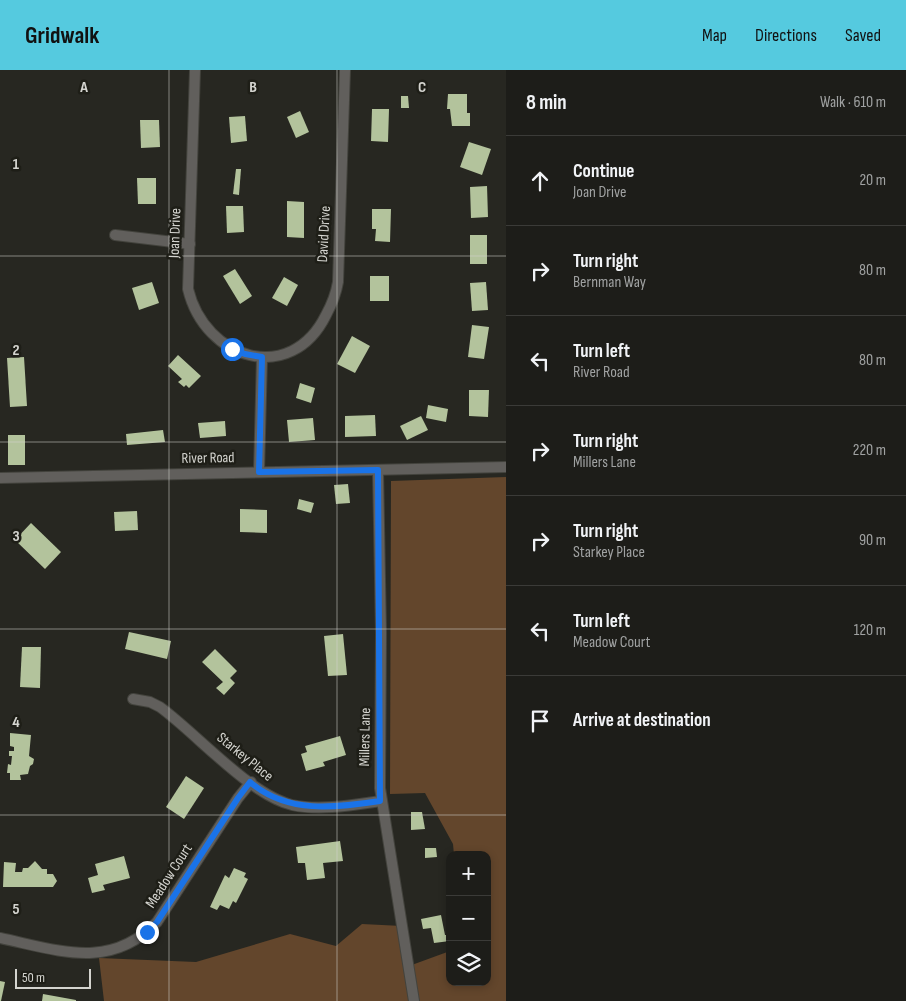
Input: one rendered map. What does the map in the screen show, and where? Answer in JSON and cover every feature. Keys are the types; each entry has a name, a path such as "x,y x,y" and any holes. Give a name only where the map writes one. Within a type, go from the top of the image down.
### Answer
{"street":[{"name":"Joan Drive","path":"195,70 188,289 197,316 205,328 220,342 245,354 262,357"},
{"name":"David Drive","path":"262,357 287,353 305,343 323,321 335,296 338,282 345,70"},
{"path":"116,235 190,244"},
{"path":"259,472 262,357"},
{"name":"River Road","path":"0,478 506,467"},
{"name":"Millers Lane","path":"378,470 380,801 414,1001"},
{"name":"Starkey Place","path":"133,699 150,702 160,707 250,782 279,800 299,806 352,805 380,801"},
{"name":"Meadow Court","path":"0,938 82,954 110,951 142,936 157,922 250,782"}],"shaded area":[{"path":"506,477 506,1001 104,1001 99,958 196,962 290,934 336,946 362,924 402,926 409,966 446,952 446,986 491,986 491,851 454,851 453,844 425,793 390,794 391,481"}],"building":[{"path":"448,94 467,94 467,113 470,113 470,126 452,126 450,109 447,109"},
{"path":"401,96 408,96 409,108 401,108"},
{"path":"372,109 389,109 388,142 371,141"},
{"path":"300,111 309,132 296,138 287,117"},
{"path":"245,116 247,141 231,143 229,117"},
{"path":"140,120 159,120 160,147 141,148"},
{"path":"469,142 491,149 482,175 460,167"},
{"path":"236,169 241,169 239,195 233,194"},
{"path":"137,178 156,178 156,204 138,204"},
{"path":"487,186 488,217 471,218 470,187"},
{"path":"287,201 304,202 304,238 287,237"},
{"path":"226,206 243,206 244,232 227,233"},
{"path":"372,209 391,209 390,242 375,241 376,229 372,229"},
{"path":"470,235 487,235 487,264 470,264"},
{"path":"235,269 252,296 240,304 223,276"},
{"path":"370,276 389,276 389,301 370,301"},
{"path":"284,277 298,285 287,306 272,298"},
{"path":"152,282 159,303 139,310 132,288"},
{"path":"486,282 488,310 472,311 470,283"},
{"path":"472,325 489,327 484,359 468,357"},
{"path":"352,336 370,346 355,373 337,364"},
{"path":"178,355 201,376 189,388 186,385 184,387 178,382 182,379 168,366"},
{"path":"24,357 27,406 10,407 7,358"},
{"path":"300,383 315,388 311,403 296,398"},
{"path":"469,390 489,390 488,417 469,416"},
{"path":"428,405 448,409 446,422 426,418"},
{"path":"375,415 376,436 345,437 345,416"},
{"path":"421,416 428,430 407,440 400,426"},
{"path":"313,418 315,440 289,442 287,420"},
{"path":"225,421 226,436 200,438 198,423"},
{"path":"163,430 165,442 127,445 126,434"},
{"path":"8,435 25,435 25,465 8,465"},
{"path":"348,484 350,503 336,504 334,485"},
{"path":"299,499 314,503 311,513 297,509"},
{"path":"240,509 267,510 267,533 240,532"},
{"path":"137,511 138,530 115,531 114,512"},
{"path":"31,523 61,552 45,569 15,540"},
{"path":"129,632 171,641 167,659 125,649"},
{"path":"343,634 347,675 328,676 324,636"},
{"path":"22,647 41,647 40,688 20,687"},
{"path":"215,649 237,671 230,678 235,683 224,695 216,688 223,682 202,662"},
{"path":"10,733 31,735 29,756 34,759 33,764 30,766 28,774 20,775 21,780 10,780 10,773 7,773 8,764 11,765 12,756 9,756 9,751 14,751 14,747 10,746"},
{"path":"340,736 346,755 323,762 325,766 306,771 301,754 307,752 305,746"},
{"path":"186,776 204,788 184,819 166,807"},
{"path":"411,812 422,812 425,829 411,830"},
{"path":"340,841 343,861 323,863 325,878 307,880 305,863 298,863 296,847"},
{"path":"425,848 436,848 437,857 425,858"},
{"path":"124,856 130,878 103,885 105,890 92,893 88,878 98,875 95,864"},
{"path":"35,861 42,869 47,869 47,874 53,874 57,881 53,887 3,887 4,862 16,863 15,872 22,872 23,868 28,868"},
{"path":"234,868 246,873 244,877 248,879 236,903 233,901 229,909 220,905 217,910 210,907 225,875 229,878"},
{"path":"441,915 446,942 434,943 431,928 423,929 421,919"},
{"path":"0,981 5,982 1,1001 0,1001"},
{"path":"43,994 76,1000 76,1001 42,1001"}],"route":[{"path":"147,932 157,922 250,782 259,790 279,800 306,807 352,805 380,801 381,633 378,470 259,472 262,357 232,349"}]}
